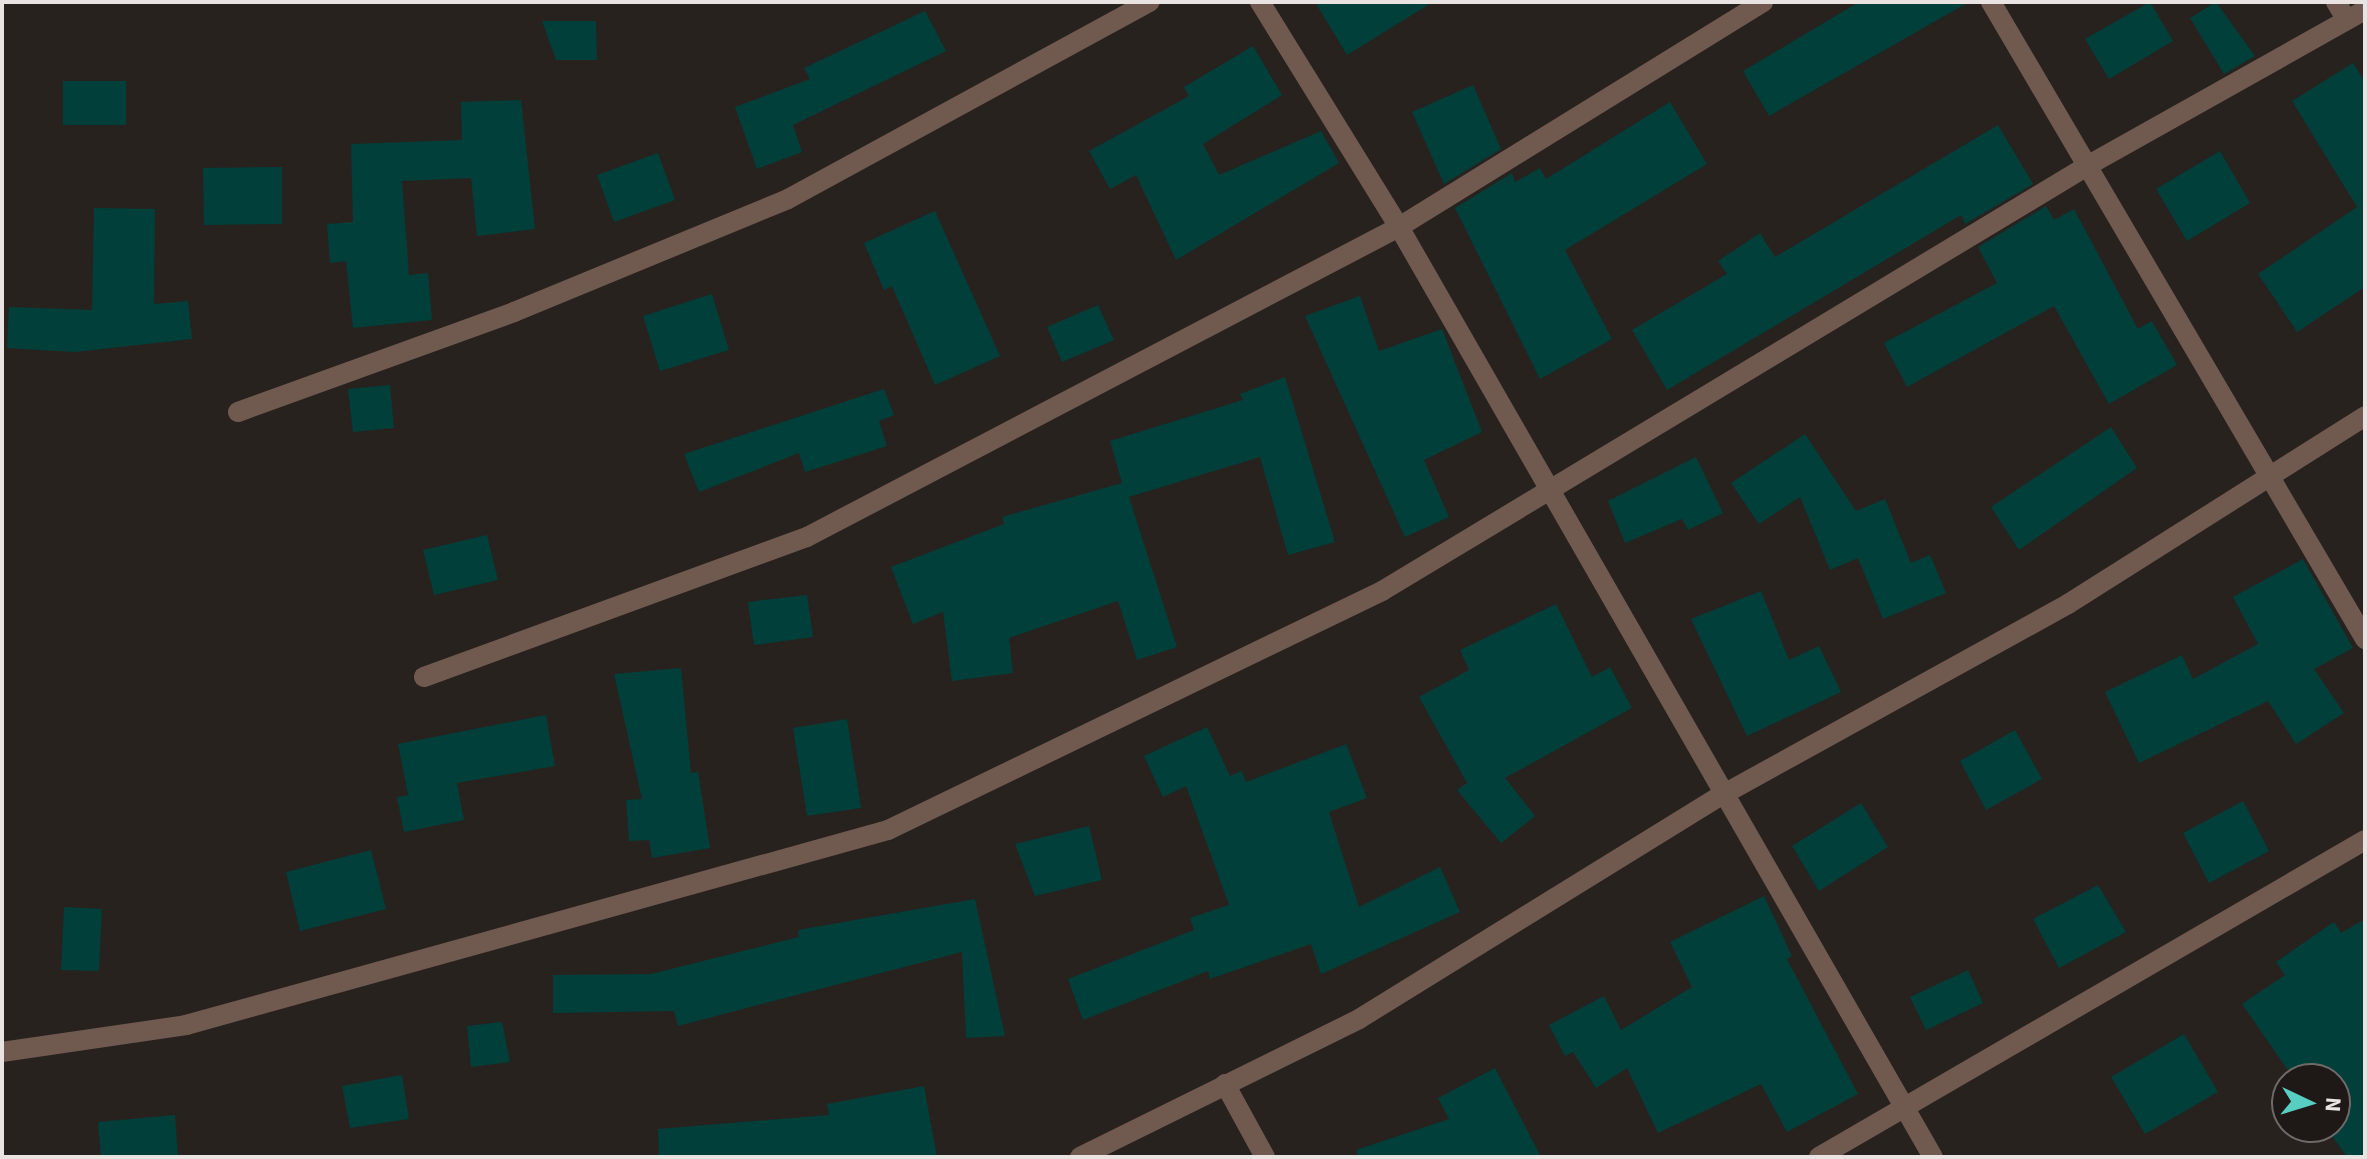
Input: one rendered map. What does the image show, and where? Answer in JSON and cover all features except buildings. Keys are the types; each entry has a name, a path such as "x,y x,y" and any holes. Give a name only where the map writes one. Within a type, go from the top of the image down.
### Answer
{"street":[{"path":"238,412 514,312 788,199 1150,2"},
{"path":"1260,2 1399,227 1547,496 1724,794 1933,1157"},
{"path":"424,677 807,537 1399,227 1763,2"},
{"path":"1991,2 2365,639"},
{"path":"2336,2 2347,20"},
{"path":"2,1052 186,1025 888,830 1382,591 1547,496 2087,166 2365,10"},
{"path":"1080,1157 1359,1019 1724,794 2068,604 2267,472 2365,416"},
{"path":"1819,1157 1906,1110 2365,840"},
{"path":"1225,1084 1265,1157"}]}
